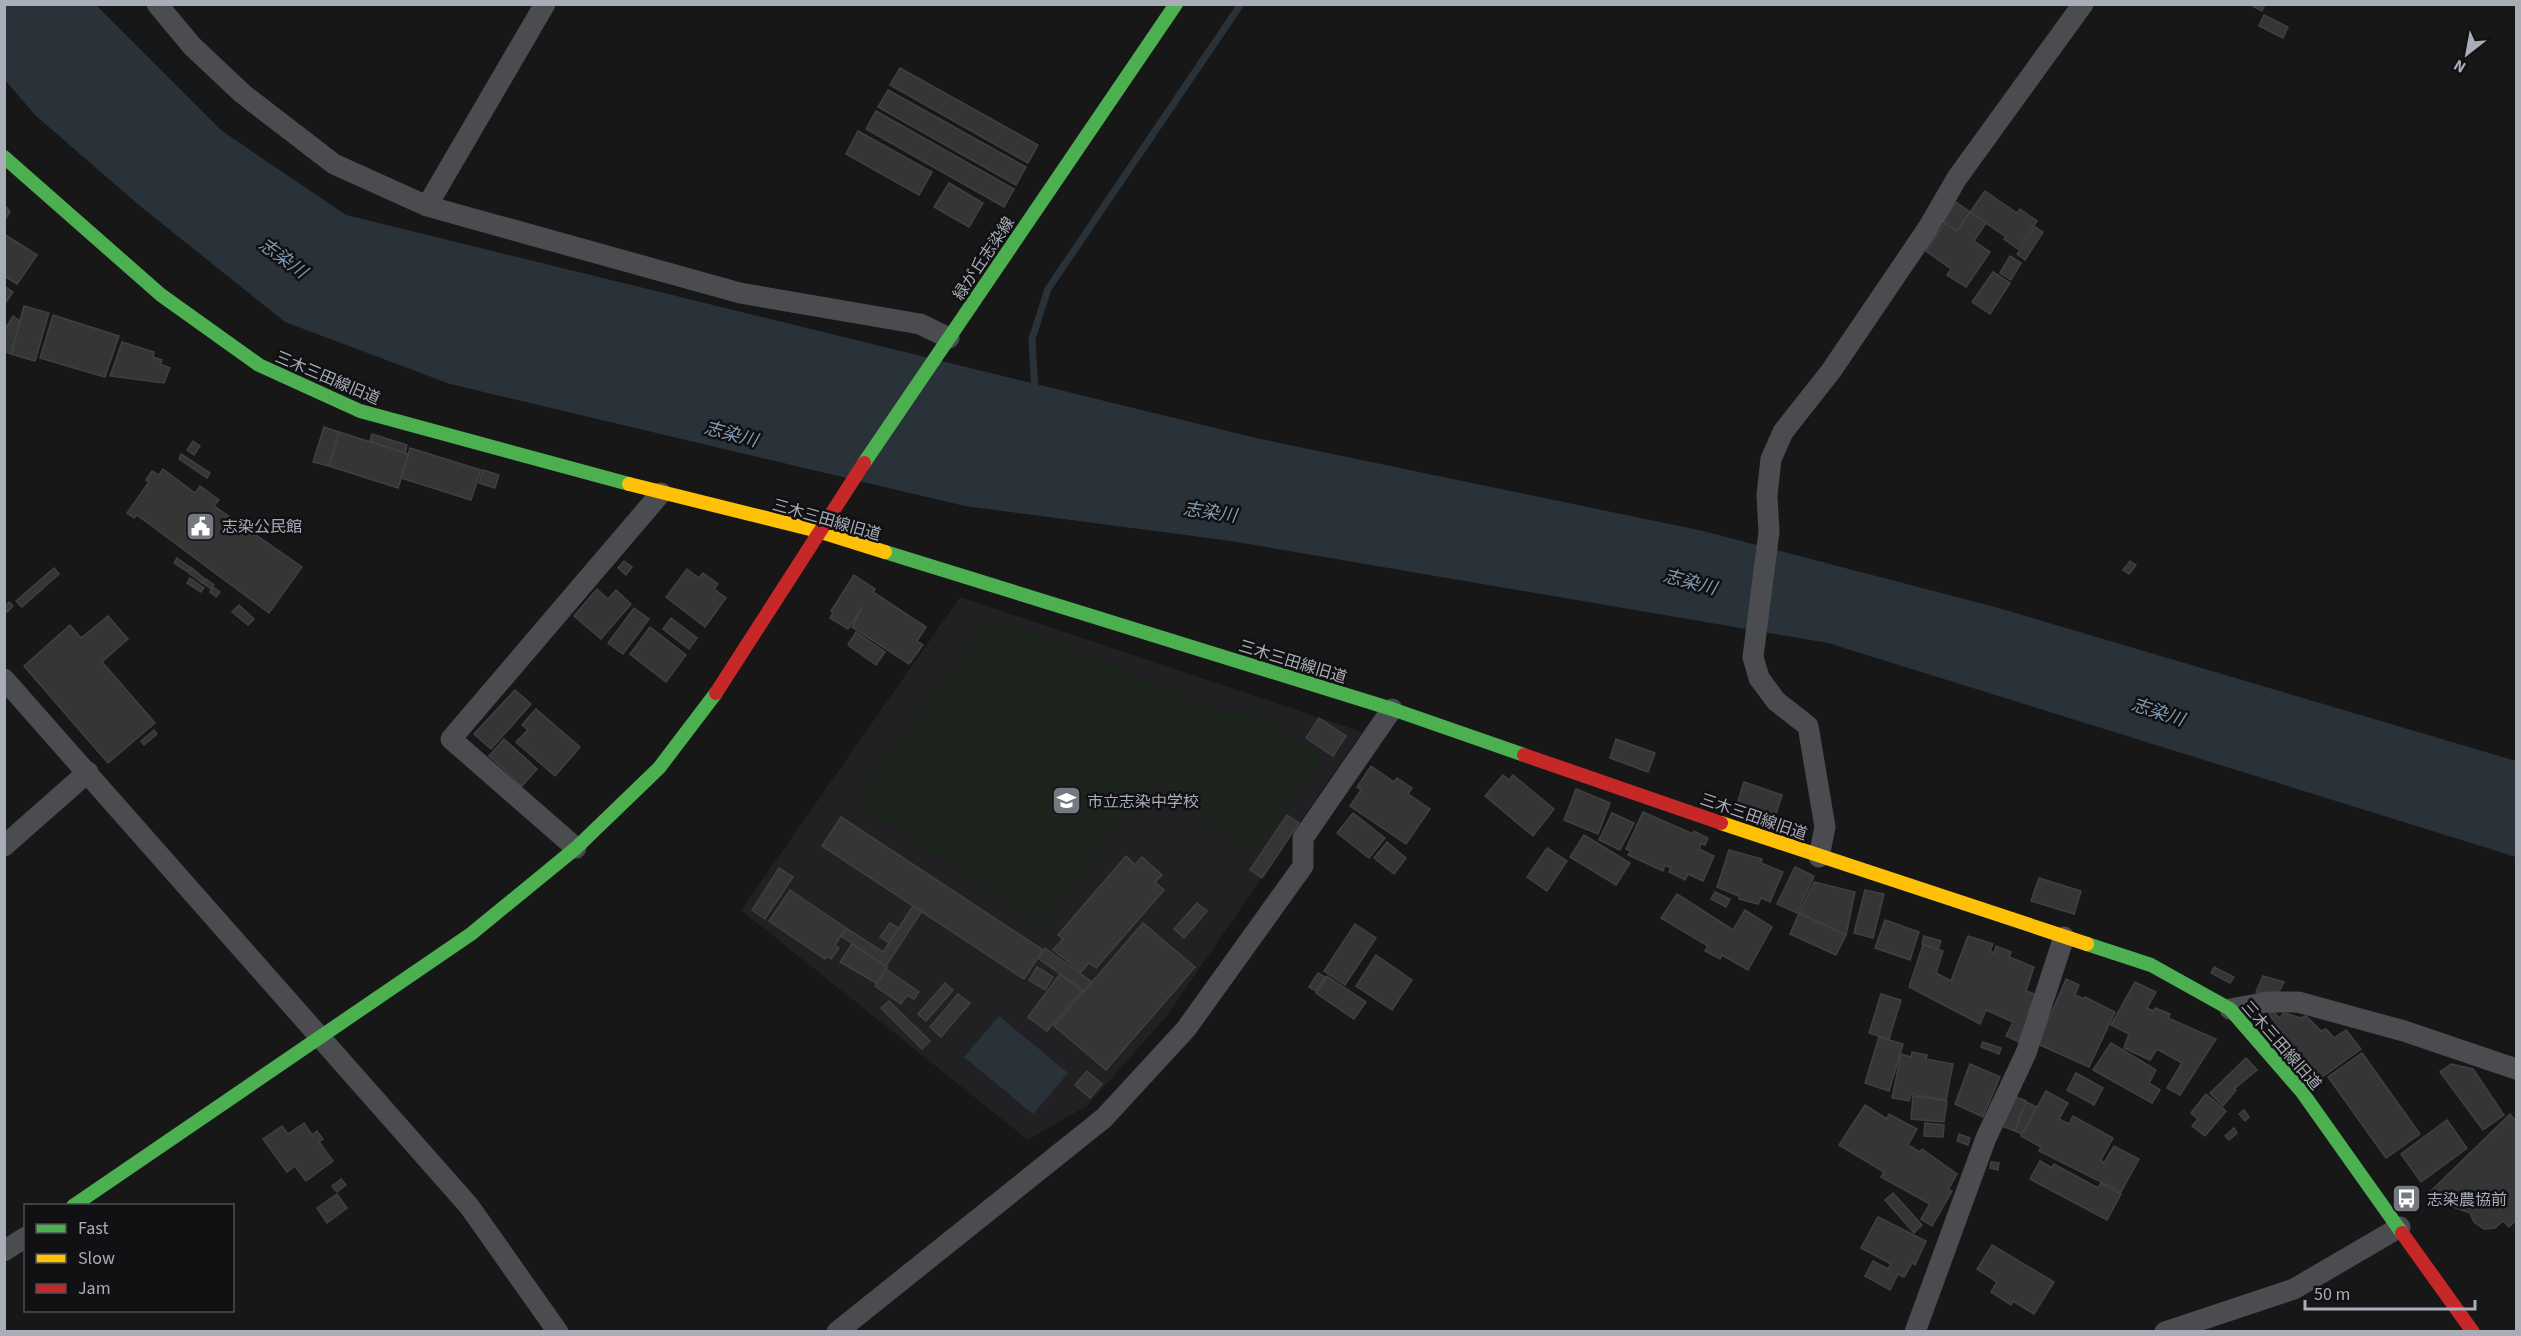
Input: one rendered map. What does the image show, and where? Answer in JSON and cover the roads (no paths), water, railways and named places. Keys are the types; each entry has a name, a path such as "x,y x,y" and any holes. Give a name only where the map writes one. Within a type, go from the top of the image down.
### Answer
{"street":[{"path":"158,4 192,46 243,94 334,164 427,206 740,293 920,324 949,338"},
{"path":"427,206 544,4"},
{"name":"緑が丘志染線","path":"76,1204 471,934 576,848 659,768 728,677 818,531 1176,4"},
{"path":"1819,857 1825,827 1808,726 1776,701 1759,678 1753,657 1769,532 1767,495 1771,459 1783,432 1831,370 1928,228 1957,178 2083,4"},
{"name":"三木三田線旧道","path":"4,157 161,295 259,365 360,411 661,493 818,531 1392,710 1819,857 2151,965 2230,1009 2302,1092 2473,1332"},
{"path":"576,848 452,739 661,493"},
{"path":"4,679 469,1206 558,1332"},
{"path":"837,1332 1104,1118 1186,1029 1303,866 1303,838 1392,710"},
{"path":"4,846 88,772"},
{"path":"1915,1332 1986,1138 2026,1053 2064,937"},
{"path":"2230,1009 2268,1002 2298,1002 2404,1031 2517,1069"},
{"path":"2165,1332 2294,1289 2400,1227"},
{"path":"4,1251 24,1238"}],"water":[{"name":"志染川","path":"4,5 96,5 222,131 346,215 1256,438 1703,531 1995,607 2516,761 2516,857 1828,643 1231,541 965,506 450,384 285,322 140,206 35,115 5,80"},
{"path":"999,1016 1068,1073 1033,1114 964,1057"}],"waterway":[{"path":"1035,393 1032,339 1048,289 1241,4"}],"place":[{"name":"志染公民館","path":"201,526"},
{"name":"市立志染中学校","path":"1066,801"},
{"name":"志染農協前","path":"2406,1199"}]}
